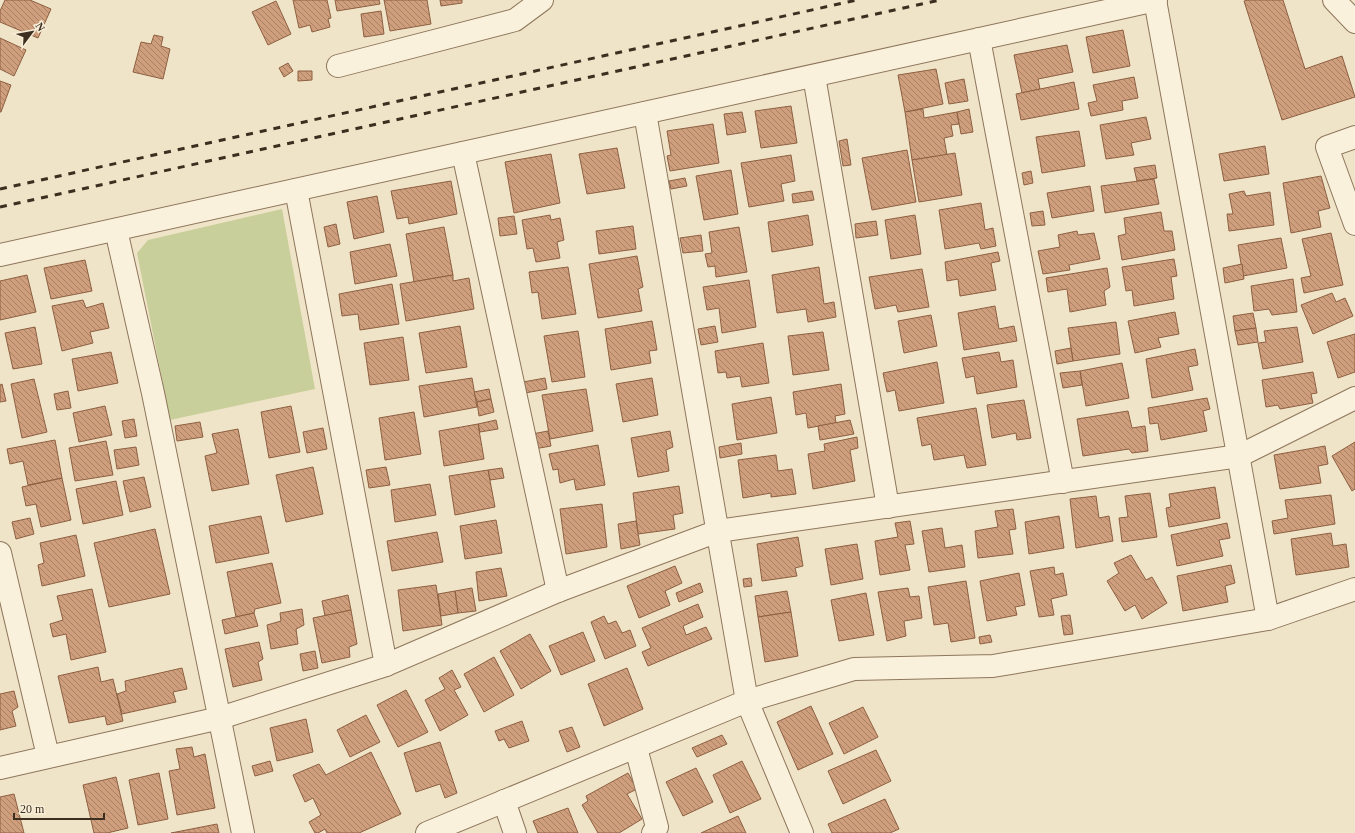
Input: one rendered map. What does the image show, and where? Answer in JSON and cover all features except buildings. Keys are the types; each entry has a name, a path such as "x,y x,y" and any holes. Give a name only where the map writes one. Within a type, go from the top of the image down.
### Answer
{"street":[{"path":"338,66 515,20 542,0"},
{"path":"0,256 1155,0 1268,619"},
{"path":"1334,0 1355,22"},
{"path":"979,39 1063,482"},
{"path":"814,76 888,507"},
{"path":"645,113 748,701 802,833"},
{"path":"1355,137 1327,147 1355,224"},
{"path":"462,153 558,591"},
{"path":"296,190 386,665"},
{"path":"116,230 153,393 243,833"},
{"path":"0,768 220,718 386,665 558,591 718,531 1239,456 1355,398"},
{"path":"0,553 48,756"},
{"path":"428,833 748,701 854,669 993,666 1268,619 1355,589"},
{"path":"636,748 657,827 653,833"},
{"path":"504,801 515,833"}],"green space":[{"path":"282,209 315,389 170,420 137,253 148,240"}],"railway":[{"path":"0,189 857,0"},
{"path":"0,207 940,0"}]}
